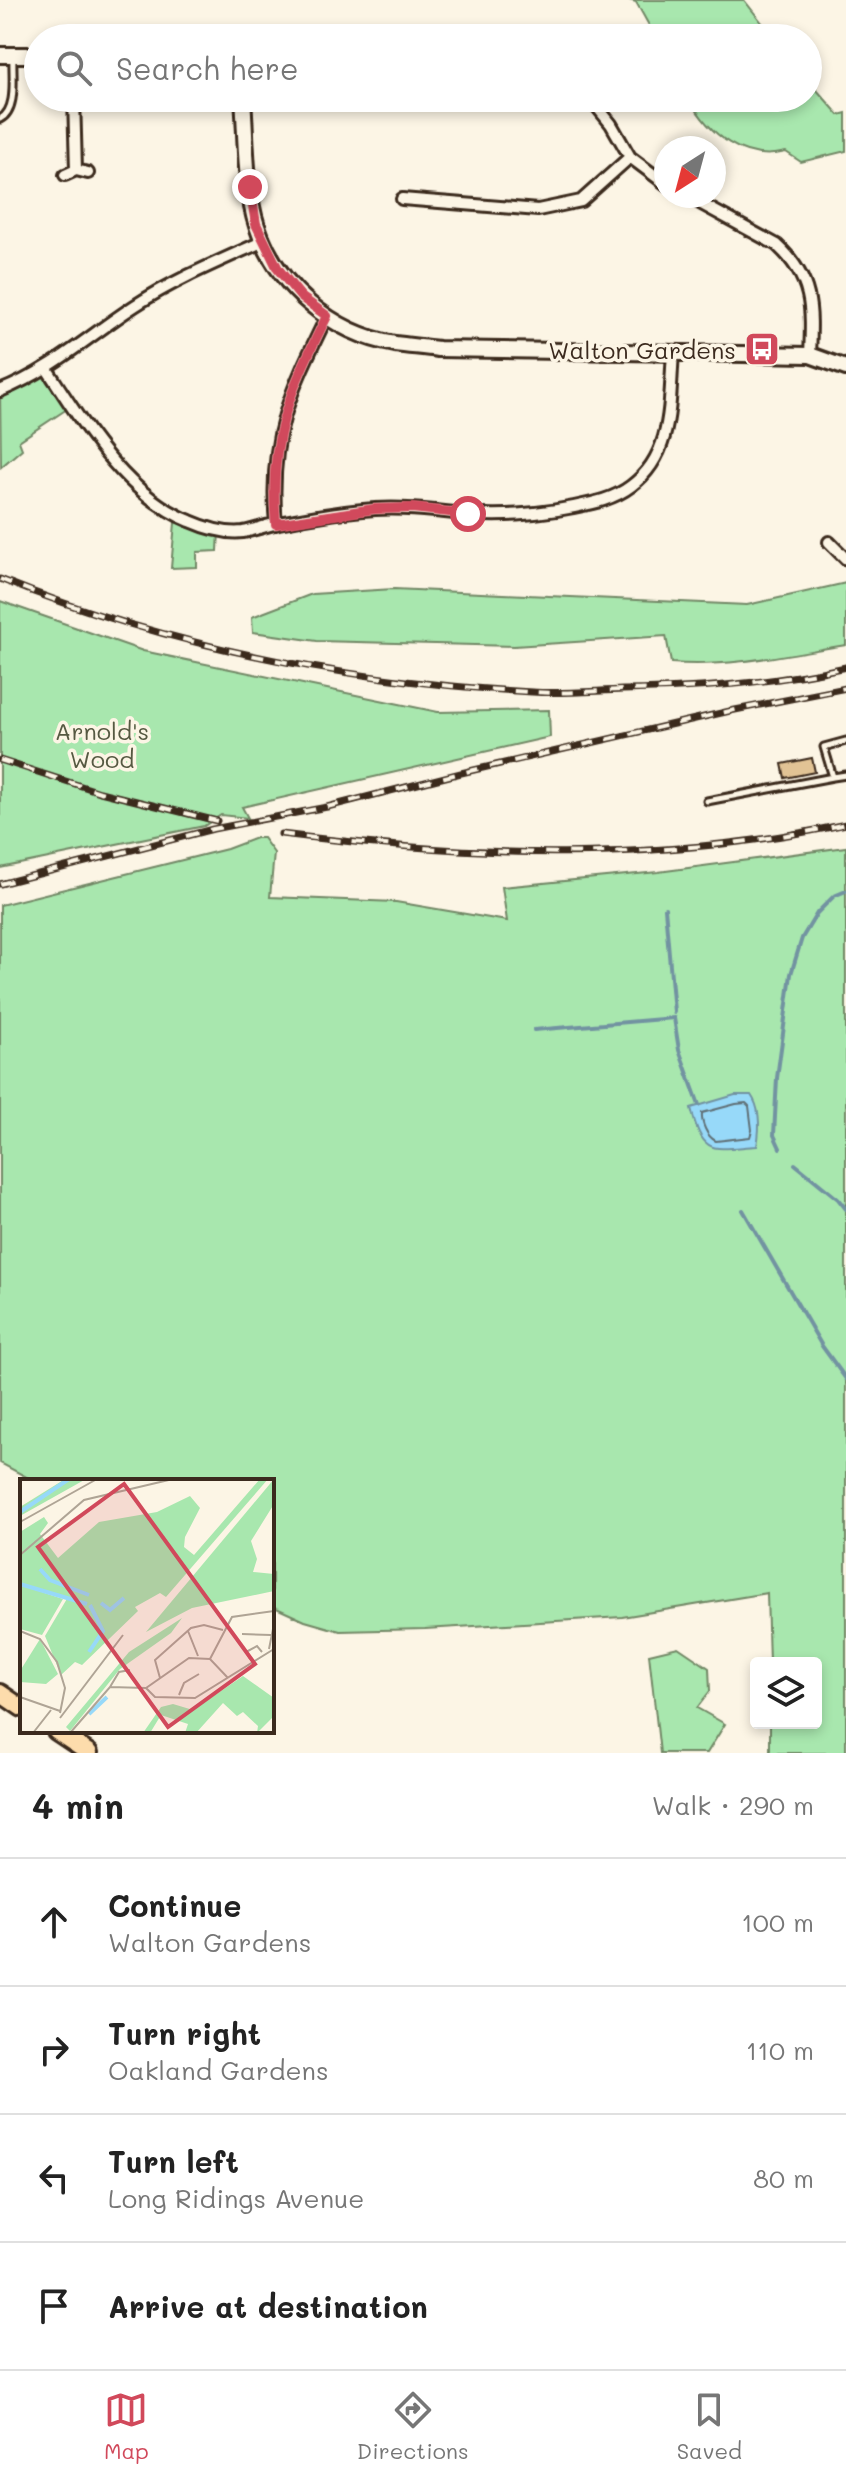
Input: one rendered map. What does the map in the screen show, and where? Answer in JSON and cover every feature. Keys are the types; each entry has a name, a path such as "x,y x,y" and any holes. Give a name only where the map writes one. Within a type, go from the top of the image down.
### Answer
{"main road":[{"path":"0,1693 20,1707"},
{"path":"59,1733 89,1753"}],"street":[{"path":"74,112 76,170"},
{"path":"244,112 250,187 256,224 264,241 278,269 301,297 345,326 393,344 423,347 810,355 846,368"},
{"path":"601,112 630,157 654,175"},
{"path":"402,199 538,210 581,201 630,157"},
{"path":"65,175 76,170 88,173"},
{"path":"709,208 777,245 787,255 807,289 811,304 810,355"},
{"path":"0,391 47,369 139,303 193,273 264,241"},
{"path":"276,524 274,464 281,426 290,396 327,316"},
{"path":"47,369 97,445 123,472 164,506 187,520 215,530 242,532 374,509 412,508 468,514 539,512 598,503 633,485 661,451 668,430 673,353"},
{"path":"829,542 846,559"}],"lane":[{"path":"0,119 8,115 11,107 6,55"},
{"path":"833,777 824,747 846,741"},
{"path":"707,801 846,775"}],"green space":[{"path":"629,0 744,0 763,24 648,24 636,2"},
{"path":"822,96 839,115 846,113 846,151 801,162 786,152 770,154 742,149 726,141 726,136 717,134 698,112 822,112"},
{"path":"47,369 70,407 19,441 22,449 1,467 0,391"},
{"path":"178,515 219,530 218,551 197,552 197,567 171,568"},
{"path":"846,583 846,645 715,664 671,663 666,636 514,646 317,641 253,632 252,617 312,594 394,589 747,605"},
{"name":"Arnold's Wood","path":"0,601 143,651 438,712 549,710 550,737 242,807 248,818 221,815 204,826 0,868"},
{"path":"263,838 274,853 270,897 396,902 507,921 502,887 658,872 846,847 846,1753 770,1753 770,1729 822,1729 822,1657 769,1657 767,1593 622,1617 340,1631 305,1621 274,1607 274,1479 30,1479 0,1463 0,905"},
{"path":"678,1647 709,1668 710,1691 697,1708 725,1724 707,1753 660,1753 649,1654"}],"water":[{"path":"735,1095 751,1095 757,1106 757,1146 712,1146 700,1135 691,1108"}],"building":[{"path":"812,758 815,772 785,778 782,764"}],"waterway":[{"path":"780,1148 774,1135 777,1078 791,974 802,938 817,913 834,896 846,891"},
{"path":"665,908 674,1012"},
{"path":"534,1030 674,1018 679,1050 699,1105"},
{"path":"795,1164 846,1209"},
{"path":"743,1210 822,1346 846,1379"}],"railway":[{"path":"0,579 64,603 195,642 329,670 396,680 555,693 735,684 846,667"},
{"path":"0,884 213,829 327,807 730,711 846,688"},
{"path":"0,760 100,792 217,821"},
{"path":"281,834 422,848 564,853 706,846 846,824"}],"place":[{"name":"Walton Gardens","path":"762,349"}],"route":[{"path":"250,187 256,224 278,269 301,297 327,316 290,396 281,426 274,464 276,524 374,509 412,508 468,514"}]}
